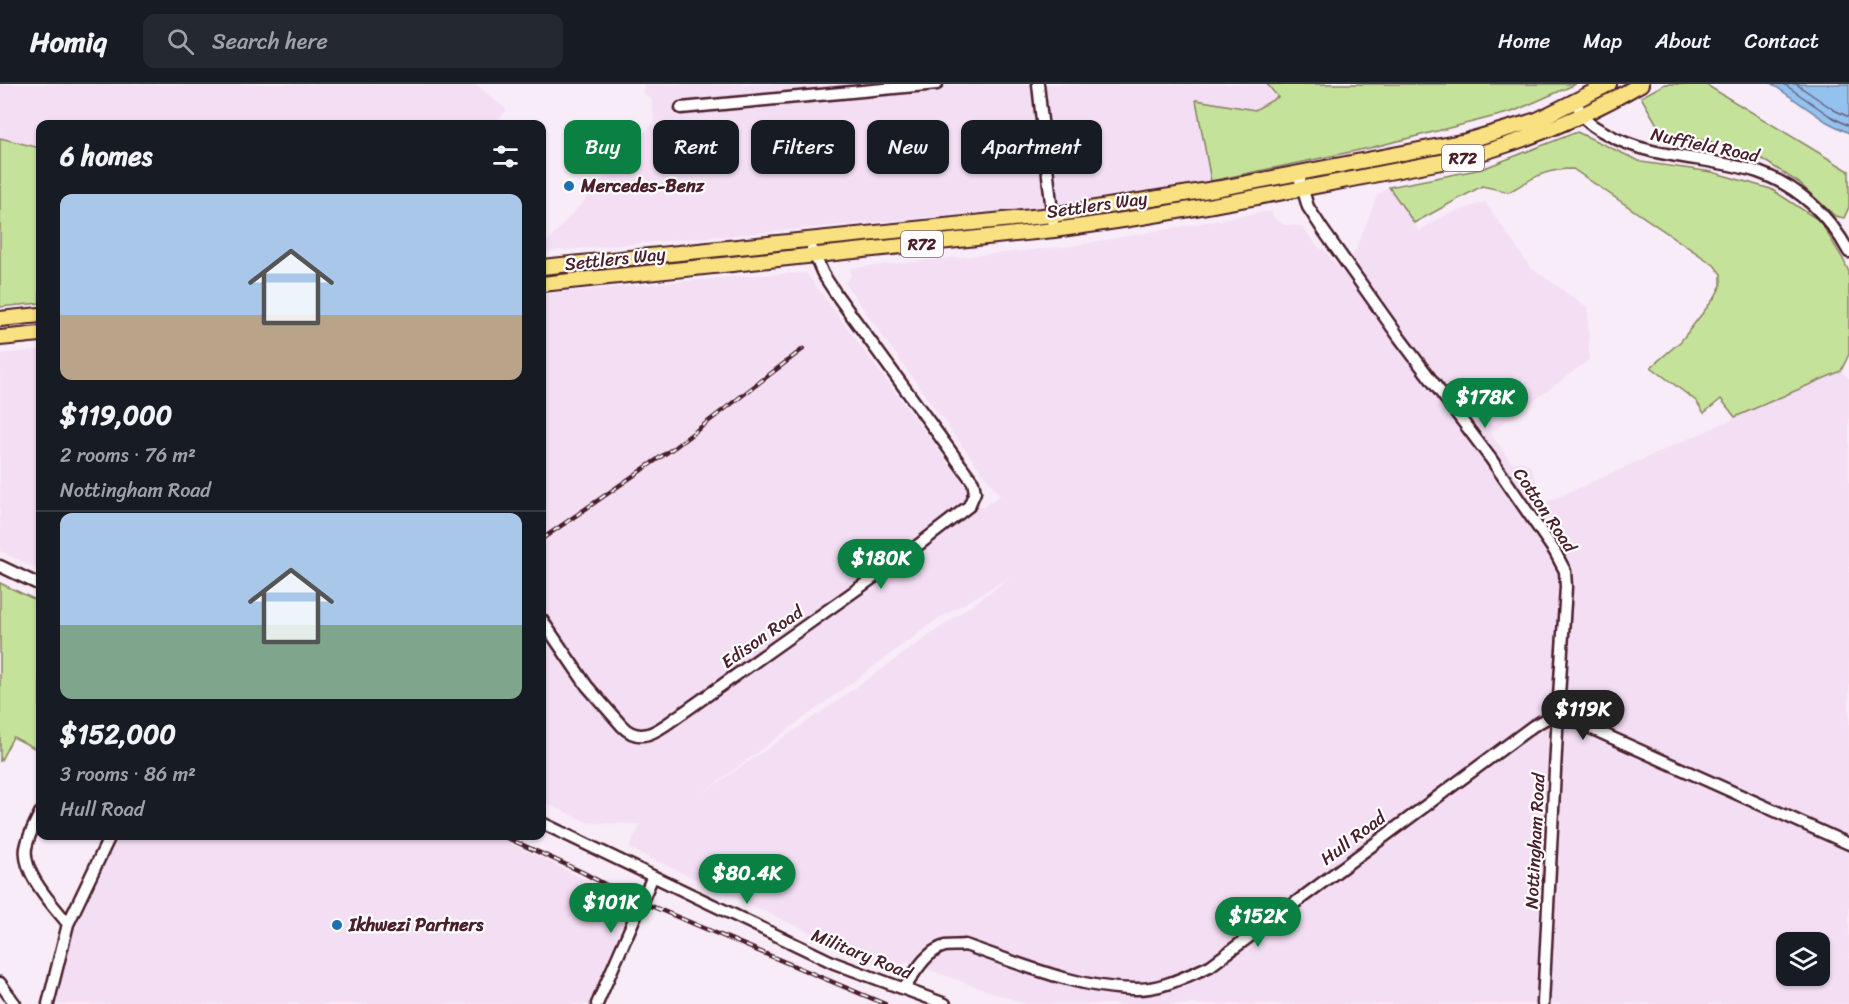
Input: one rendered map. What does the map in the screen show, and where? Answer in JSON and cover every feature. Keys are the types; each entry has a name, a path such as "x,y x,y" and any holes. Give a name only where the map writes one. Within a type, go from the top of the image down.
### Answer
{"main road":[{"name":"Settlers Way","path":"546,267 1052,215 1198,192 1466,141 1616,98 1641,84"},
{"name":"Settlers Way","path":"546,284 1054,230 1124,221 1301,189 1463,158 1497,149 1542,133 1579,108 1607,85"},
{"path":"0,319 36,315"},
{"path":"0,338 36,334"}],"street":[{"path":"681,108 937,84"},
{"path":"1038,84 1054,230"},
{"name":"Nuffield Road","path":"1579,108 1597,128 1632,146 1739,167 1778,181 1802,195 1823,214 1849,252"},
{"name":"Cotton Road","path":"1298,173 1308,207 1323,230 1399,337 1496,466 1555,552 1565,571 1558,712"},
{"name":"Edison Road","path":"546,626 587,686 621,726 627,732 642,736 653,732 684,712 904,556 969,506 975,492 973,482 836,294 814,256 809,239"},
{"path":"0,566 36,583"},
{"path":"1558,712 1849,844"},
{"name":"Hull Road","path":"904,989 919,966 932,952 945,946 965,945 1087,984 1137,990 1170,983 1210,966 1533,726 1558,712"},
{"name":"Nottingham Road","path":"1542,1004 1558,712"},
{"path":"36,822 26,846 26,861 43,892 68,924"},
{"name":"Military Road","path":"546,825 834,963 945,1004"},
{"path":"48,1004 68,924 109,840"},
{"path":"597,1004 653,876"},
{"path":"0,983 15,1004"}],"shaded area":[{"path":"0,84 475,84 507,110 498,120 36,120 36,147 0,138"},
{"path":"644,84 1267,84 1278,97 1255,110 1196,100 1211,181 1034,208 546,252 546,244 608,174 641,174 641,137 653,123 653,174 739,174 739,120 654,120 652,100 644,93"},
{"path":"1389,187 1419,231 1443,216 1485,202 1530,267 1588,308 1589,360 1490,433 1512,463 1521,461 1530,466 1545,503 1841,371 1849,379 1849,1004 1025,1004 907,962 891,970 629,848 641,824 589,823 546,803 546,294 742,276 806,273 982,508 1000,495 949,429 845,283 851,276 851,268 1072,246 1263,212 1271,212 1275,219 1284,225 1301,226 1337,266 1354,254 1378,194","holes":["1014,575 840,699 697,797 939,618"]},
{"path":"36,350 36,568 0,551 0,354"},
{"path":"117,840 504,840 570,872 629,907 589,1004 56,1004 70,938"}],"green space":[{"path":"1267,84 1576,84 1512,112 1374,147 1211,181 1196,100 1255,110 1278,97"},
{"path":"1665,84 1705,84 1849,171 1849,207 1844,218 1835,216 1798,182 1754,154 1708,141 1663,135 1641,97"},
{"path":"1577,132 1641,162 1712,172 1771,189 1820,221 1849,272 1849,354 1841,371 1735,417 1721,399 1704,413 1696,401 1651,367 1681,341 1715,297 1721,285 1721,274 1714,265 1573,169 1546,173 1509,192 1482,186 1414,223 1389,187 1482,169"},
{"path":"0,138 36,147 36,303 0,307"},
{"path":"0,583 36,600 36,749 13,737 0,762"}],"water":[{"path":"1772,84 1849,84 1849,133 1827,122"}],"railway":[{"path":"546,536 675,447 803,349"},
{"path":"512,840 582,872 625,895 885,1004"}],"place":[{"name":"Mercedes-Benz","path":"569,186"},
{"name":"Ikhwezi Partners","path":"337,925"}]}
